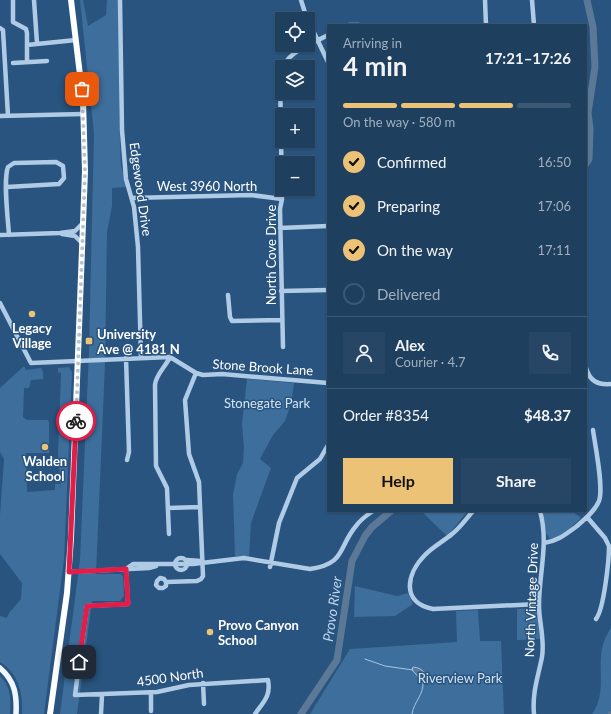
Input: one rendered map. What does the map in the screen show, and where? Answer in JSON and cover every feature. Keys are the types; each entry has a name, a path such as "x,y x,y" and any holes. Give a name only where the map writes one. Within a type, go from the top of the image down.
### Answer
{"highway":[{"path":"50,714 69,572 84,223 85,171 83,114 71,0"}],"main road":[{"path":"1,669 11,680 15,690 16,714"}],"street":[{"path":"13,0 12,20 16,25 27,31 28,62"},
{"path":"34,0 37,43"},
{"name":"Edgewood Drive","path":"120,0 122,130 126,179 132,198 138,249 141,358"},
{"path":"301,0 305,12"},
{"path":"485,0 486,24"},
{"path":"532,0 534,24"},
{"path":"0,28 3,30 8,116"},
{"path":"315,33 327,60"},
{"name":"North Cove Drive","path":"283,348 280,228 282,198 280,74 283,64 290,55 327,36"},
{"path":"27,45 76,40"},
{"path":"13,63 47,62"},
{"path":"0,116 83,114"},
{"path":"7,187 57,185 63,181 64,173 62,164 57,162 14,163 8,166 6,170 9,235"},
{"name":"West 3960 North","path":"132,198 251,195 282,198"},
{"path":"0,235 75,231 84,223"},
{"path":"280,228 327,226"},
{"path":"60,233 74,236 83,244"},
{"path":"281,291 327,290"},
{"path":"228,295 230,317 232,321 282,320"},
{"path":"0,304 31,363 170,357 196,373 185,400 188,447 199,482 203,576 201,579 166,582"},
{"path":"169,534 166,482 156,466 155,382 166,366 170,357"},
{"path":"126,358 129,452 127,460"},
{"path":"587,370 590,378 594,382 603,385 611,384"},
{"name":"Stone Brook Lane","path":"196,373 327,383"},
{"path":"544,542 559,539 587,517 596,506 601,495 593,430"},
{"path":"270,564 279,523 297,478 320,458 327,447"},
{"path":"168,508 200,507"},
{"path":"187,562 185,570 178,570 176,564 178,558 184,558 187,562 203,562 244,558 270,564 310,569 330,564 338,558 355,526 372,512"},
{"path":"472,512 454,533 424,555 410,580 410,589 415,601 425,607 433,609 539,604"},
{"name":"North Vintage Drive","path":"534,714 533,692 542,656 543,645 539,604 544,542 543,520 540,512"},
{"path":"587,517 605,538 609,546 609,573 601,613 596,619"},
{"path":"69,572 149,568 158,565 176,564"},
{"name":"4500 North","path":"126,569 128,604 87,606 75,695 150,693 202,683 268,680 270,690 266,699 255,714"},
{"path":"202,683 204,704"},
{"path":"150,693 151,711"},
{"path":"101,714 102,695"}],"green space":[{"path":"80,0 83,0 88,26 106,15 107,0 118,0 121,166 127,187 112,188 112,206 107,232 105,364 96,574 121,574 123,577 124,596 120,601 92,601 77,714 60,714 80,560 89,351 94,133"},
{"path":"24,366 26,370 41,368 43,372 43,379 31,380 29,388 24,388 23,417 27,420 48,420 49,422 49,453 26,453 27,492 55,490 55,484 60,484 61,489 58,454 61,374 60,372 58,373 58,368 69,367 72,372 64,559 44,714 22,714 22,699 16,678 12,672 0,662 0,616 7,618 9,613 21,599 22,583 0,554 0,515 4,459 0,452 0,388"},
{"name":"Stonegate Park","path":"247,379 294,383 291,404 285,421 273,435 260,459 271,468 251,523 249,556 235,556 233,495 237,474 243,463 244,448 242,424"},
{"path":"422,512 467,512 447,536"},
{"path":"542,512 573,512 581,518 561,537 550,539 546,533"},
{"path":"355,586 397,596 408,593 413,604 395,616 354,617"},
{"path":"535,608 537,610 540,639 517,640 517,609"},
{"name":"Riverview Park","path":"478,610 480,641 501,641 504,714 310,714 350,649 457,642 456,611"},
{"path":"611,628 611,710 609,714 592,714 600,694 602,650 605,639"},
{"path":"0,676 4,680 8,689 10,698 10,714 0,714"}],"shaded area":[{"path":"413,667 424,672 426,677 425,684 412,670"}],"waterway":[{"name":"Provo River","path":"587,0 593,27 595,67 588,113 590,129 589,159 587,162"},
{"name":"Provo River","path":"301,714 337,660 352,561 365,536 372,527 390,512"},
{"path":"365,659 385,666 413,670"},
{"path":"412,714 422,691 423,682"}],"way so far":[{"path":"76,421 85,171 82,89"}],"place":[{"name":"Legacy Village","path":"32,314"},
{"name":"University Ave @ 4181 N","path":"89,341"},
{"name":"Walden School","path":"45,447"},
{"name":"Provo Canyon School","path":"210,632"}],"route":[{"path":"76,421 69,572 126,569 128,604 87,606 79,662"}]}
